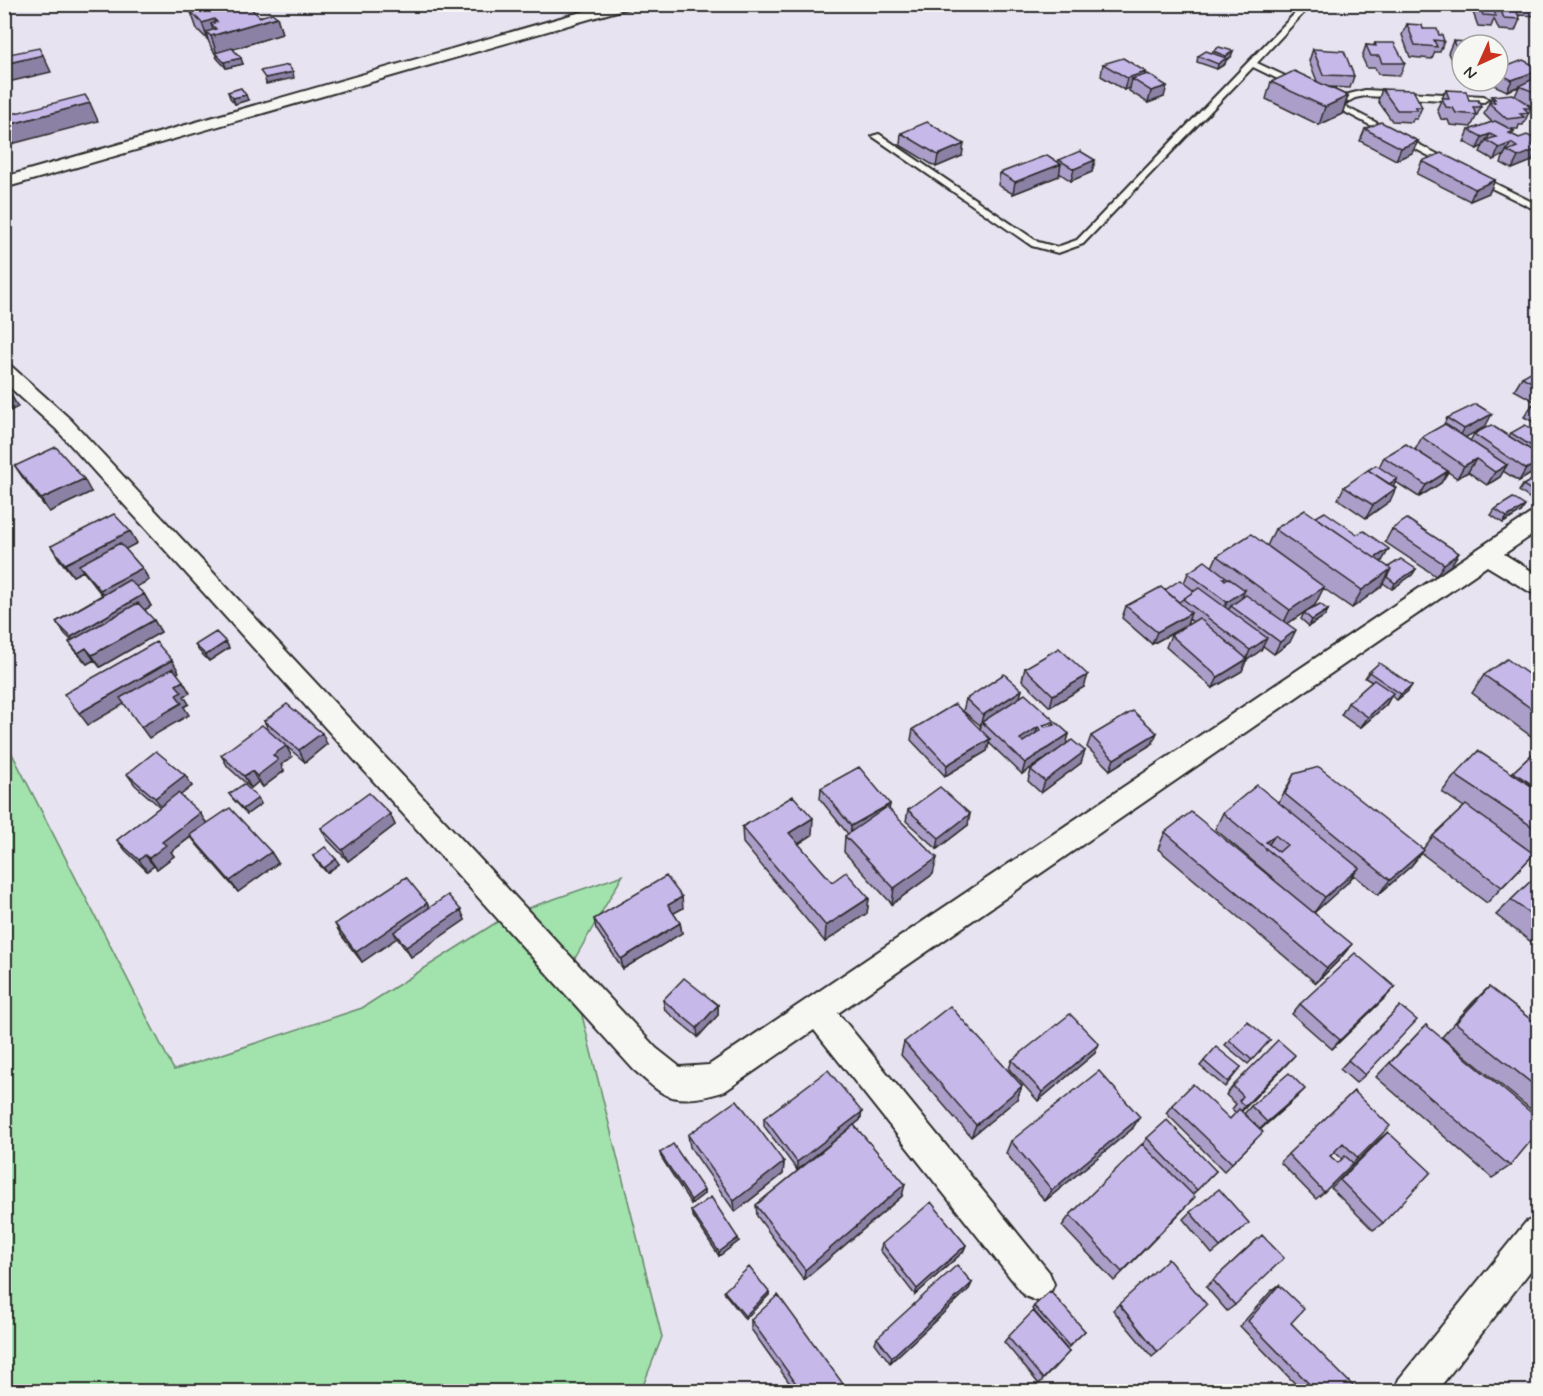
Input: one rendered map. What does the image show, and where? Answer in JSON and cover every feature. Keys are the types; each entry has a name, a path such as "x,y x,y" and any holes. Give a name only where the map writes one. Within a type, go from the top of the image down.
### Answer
{"street":[{"path":"4,183 626,4"},
{"path":"4,370 63,424 645,1059 675,1083 714,1080 1539,520"},
{"path":"1489,556 1539,586"},
{"path":"817,1010 1037,1284"},
{"path":"1412,1392 1539,1234"}],"lane":[{"path":"876,136 1035,244 1058,250 1080,242 1309,4"},
{"path":"1251,63 1304,89"},
{"path":"1336,105 1352,96 1365,93 1484,99"},
{"path":"1315,94 1457,168"},
{"path":"1467,172 1539,208"}],"green space":[{"path":"4,738 174,1070 362,1008 508,915 623,875 570,967 662,1337 641,1391 5,1391"}],"building":[{"path":"219,4 246,4 260,17 272,13 277,17 211,36 206,32 216,29 211,24 217,22 214,19 202,23 191,12"},
{"path":"1479,4 1491,4 1496,16 1483,15"},
{"path":"1498,4 1513,4 1520,19 1504,18"},
{"path":"1407,24 1422,25 1423,29 1437,29 1444,41 1434,40 1437,47 1415,45"},
{"path":"1375,43 1394,43 1405,63 1382,63 1379,56 1371,56 1366,45 1376,46"},
{"path":"1219,47 1233,51 1226,56 1213,51"},
{"path":"39,48 43,55 4,64 4,55"},
{"path":"232,48 241,58 224,62 215,53"},
{"path":"1313,49 1344,51 1354,76 1323,75"},
{"path":"1206,51 1226,58 1218,64 1198,56"},
{"path":"1123,58 1146,72 1127,78 1103,64"},
{"path":"1523,60 1539,70 1512,80 1510,79 1510,65"},
{"path":"288,65 293,72 265,78 260,71"},
{"path":"1294,71 1348,96 1325,107 1271,82"},
{"path":"1148,74 1167,86 1151,91 1132,79"},
{"path":"1539,76 1539,94 1519,86"},
{"path":"241,88 246,95 233,98 228,92"},
{"path":"1382,89 1413,90 1422,107 1415,107 1417,110 1397,110"},
{"path":"1446,90 1450,90 1450,93 1467,93 1469,100 1478,100 1481,107 1473,107 1476,115 1456,113 1453,108 1446,107 1442,98 1449,98"},
{"path":"1512,94 1531,108 1524,108 1529,113 1520,114 1524,117 1507,119 1489,103 1495,102 1492,96"},
{"path":"85,95 90,103 4,126 4,116"},
{"path":"1495,121 1514,131 1509,133 1519,138 1527,135 1539,141 1531,145 1538,149 1518,157 1507,151 1517,147 1511,143 1499,148 1486,140 1496,137 1490,134 1482,137 1469,130"},
{"path":"927,122 964,144 938,155 901,133"},
{"path":"1381,122 1418,141 1401,148 1365,129"},
{"path":"1080,151 1095,160 1074,169 1059,160"},
{"path":"1441,153 1495,180 1475,189 1422,161"},
{"path":"1047,155 1061,164 1015,182 1000,173"},
{"path":"1534,370 1539,373 1539,386 1522,377"},
{"path":"4,389 11,395 4,398"},
{"path":"1539,400 1539,408 1532,405"},
{"path":"1476,404 1492,414 1464,429 1447,418"},
{"path":"1445,424 1507,465 1495,472 1476,459 1464,466 1422,437"},
{"path":"1491,425 1539,455 1539,462 1526,469 1474,434"},
{"path":"1525,425 1539,433 1539,451 1511,433"},
{"path":"1406,444 1448,471 1426,485 1384,457"},
{"path":"56,447 84,479 41,499 15,466"},
{"path":"1376,465 1397,479 1389,484 1368,470"},
{"path":"1368,470 1396,488 1373,505 1344,487"},
{"path":"1539,476 1539,495 1523,485"},
{"path":"1513,498 1525,506 1507,517 1495,509"},
{"path":"1305,510 1391,569 1362,590 1275,529"},
{"path":"1325,512 1357,534 1364,531 1389,549 1375,558 1316,517"},
{"path":"114,514 130,531 65,564 51,546"},
{"path":"1407,519 1459,553 1444,564 1392,529"},
{"path":"1251,534 1324,587 1290,610 1217,556"},
{"path":"120,543 142,568 100,590 79,565"},
{"path":"1401,559 1416,569 1395,583 1387,577 1391,569 1388,567"},
{"path":"1205,561 1226,577 1223,578 1225,580 1228,578 1245,590 1227,602 1188,573"},
{"path":"129,580 144,594 71,637 56,622"},
{"path":"1180,580 1194,591 1179,602 1165,590"},
{"path":"1161,587 1191,613 1157,632 1126,606"},
{"path":"1199,588 1267,638 1250,650 1183,599"},
{"path":"1246,595 1296,630 1280,642 1231,606"},
{"path":"138,603 154,620 92,655 86,648 78,653 69,642"},
{"path":"1320,604 1328,610 1312,620 1304,613"},
{"path":"1199,618 1247,659 1218,677 1171,635"},
{"path":"216,632 226,642 206,655 195,645"},
{"path":"156,642 172,660 79,713 64,694"},
{"path":"1059,648 1088,675 1053,695 1025,668"},
{"path":"1507,659 1539,682 1539,714 1484,675"},
{"path":"1379,663 1412,685 1401,694 1369,672"},
{"path":"173,668 183,681 176,685 182,692 176,695 182,703 141,727 120,698"},
{"path":"1004,674 1022,690 983,715 966,699"},
{"path":"1374,680 1393,693 1368,717 1348,703"},
{"path":"1025,694 1069,734 1025,763 982,722","holes":["1053,722 1055,725 1045,727 1043,725","1038,727 1041,730 1023,742 1020,739"]},
{"path":"287,704 322,733 299,750 264,721"},
{"path":"955,704 990,739 947,765 913,729"},
{"path":"1133,711 1157,733 1114,759 1091,736"},
{"path":"262,725 286,746 273,755 278,760 257,776 252,771 244,776 221,755"},
{"path":"1072,740 1085,751 1045,781 1031,770"},
{"path":"1539,748 1539,789 1513,772"},
{"path":"156,751 185,775 155,798 127,774"},
{"path":"1478,751 1539,791 1539,831 1455,775"},
{"path":"859,767 890,804 851,826 821,788"},
{"path":"1319,767 1424,850 1390,880 1285,794 1294,774"},
{"path":"244,784 258,798 243,809 229,794"},
{"path":"1257,785 1359,868 1325,897 1223,813","holes":["1275,835 1287,845 1279,852 1266,842"]},
{"path":"940,787 970,814 939,838 908,810"},
{"path":"178,793 200,813 162,842 166,845 149,858 145,855 139,860 117,840"},
{"path":"369,793 390,814 342,850 321,828"},
{"path":"793,796 813,818 789,833 832,882 846,872 869,898 826,926 742,827"},
{"path":"1466,805 1534,854 1502,887 1433,836"},
{"path":"887,807 937,858 894,888 845,836"},
{"path":"230,808 271,852 230,881 190,835"},
{"path":"1191,812 1352,944 1327,968 1165,832"},
{"path":"325,847 336,859 324,868 313,856"},
{"path":"1539,873 1539,920 1511,900"},
{"path":"666,876 682,897 668,905 680,923 621,959 594,919"},
{"path":"406,877 427,903 356,952 335,924"},
{"path":"448,895 461,910 406,947 394,932"},
{"path":"1355,953 1395,987 1340,1040 1300,1004"},
{"path":"684,978 718,1005 697,1028 663,1000"},
{"path":"1489,987 1539,1026 1539,1089 1456,1023"},
{"path":"950,1006 1022,1086 976,1125 904,1042"},
{"path":"1400,1006 1417,1020 1365,1075 1348,1060"},
{"path":"1070,1014 1099,1044 1042,1092 1012,1060"},
{"path":"1247,1021 1270,1040 1252,1060 1229,1040"},
{"path":"1426,1025 1539,1119 1539,1131 1510,1166 1390,1063"},
{"path":"1278,1040 1295,1055 1245,1106 1239,1101 1243,1096 1233,1086"},
{"path":"1216,1047 1241,1067 1228,1082 1204,1061"},
{"path":"828,1070 862,1112 797,1162 764,1118"},
{"path":"1099,1071 1140,1117 1052,1190 1011,1141"},
{"path":"1289,1073 1305,1089 1267,1122 1251,1106"},
{"path":"1193,1084 1230,1119 1239,1109 1263,1132 1232,1163 1172,1105"},
{"path":"1354,1091 1390,1126 1358,1158 1343,1143 1330,1156 1338,1163 1345,1156 1353,1163 1324,1192 1288,1154"},
{"path":"737,1100 784,1162 734,1201 688,1135"},
{"path":"1167,1120 1216,1171 1197,1190 1147,1138"},
{"path":"854,1125 905,1184 805,1270 756,1205"},
{"path":"1388,1132 1431,1172 1383,1223 1340,1180"},
{"path":"673,1144 704,1190 691,1200 660,1153"},
{"path":"1142,1144 1195,1197 1122,1272 1070,1215"},
{"path":"1219,1189 1249,1223 1220,1247 1190,1212"},
{"path":"711,1197 738,1238 719,1252 691,1211"},
{"path":"931,1202 966,1245 917,1289 882,1244"},
{"path":"1262,1235 1284,1258 1235,1305 1213,1280"},
{"path":"1168,1259 1207,1305 1158,1352 1119,1304"},
{"path":"957,1265 972,1283 892,1357 877,1338"},
{"path":"749,1267 769,1292 745,1316 724,1291"},
{"path":"1279,1285 1304,1309 1291,1323 1356,1389 1355,1392 1317,1392 1248,1321"},
{"path":"1050,1291 1085,1331 1069,1346 1034,1306"},
{"path":"778,1295 849,1392 802,1392 751,1320"},
{"path":"1033,1311 1069,1352 1043,1379 1008,1337"}]}
